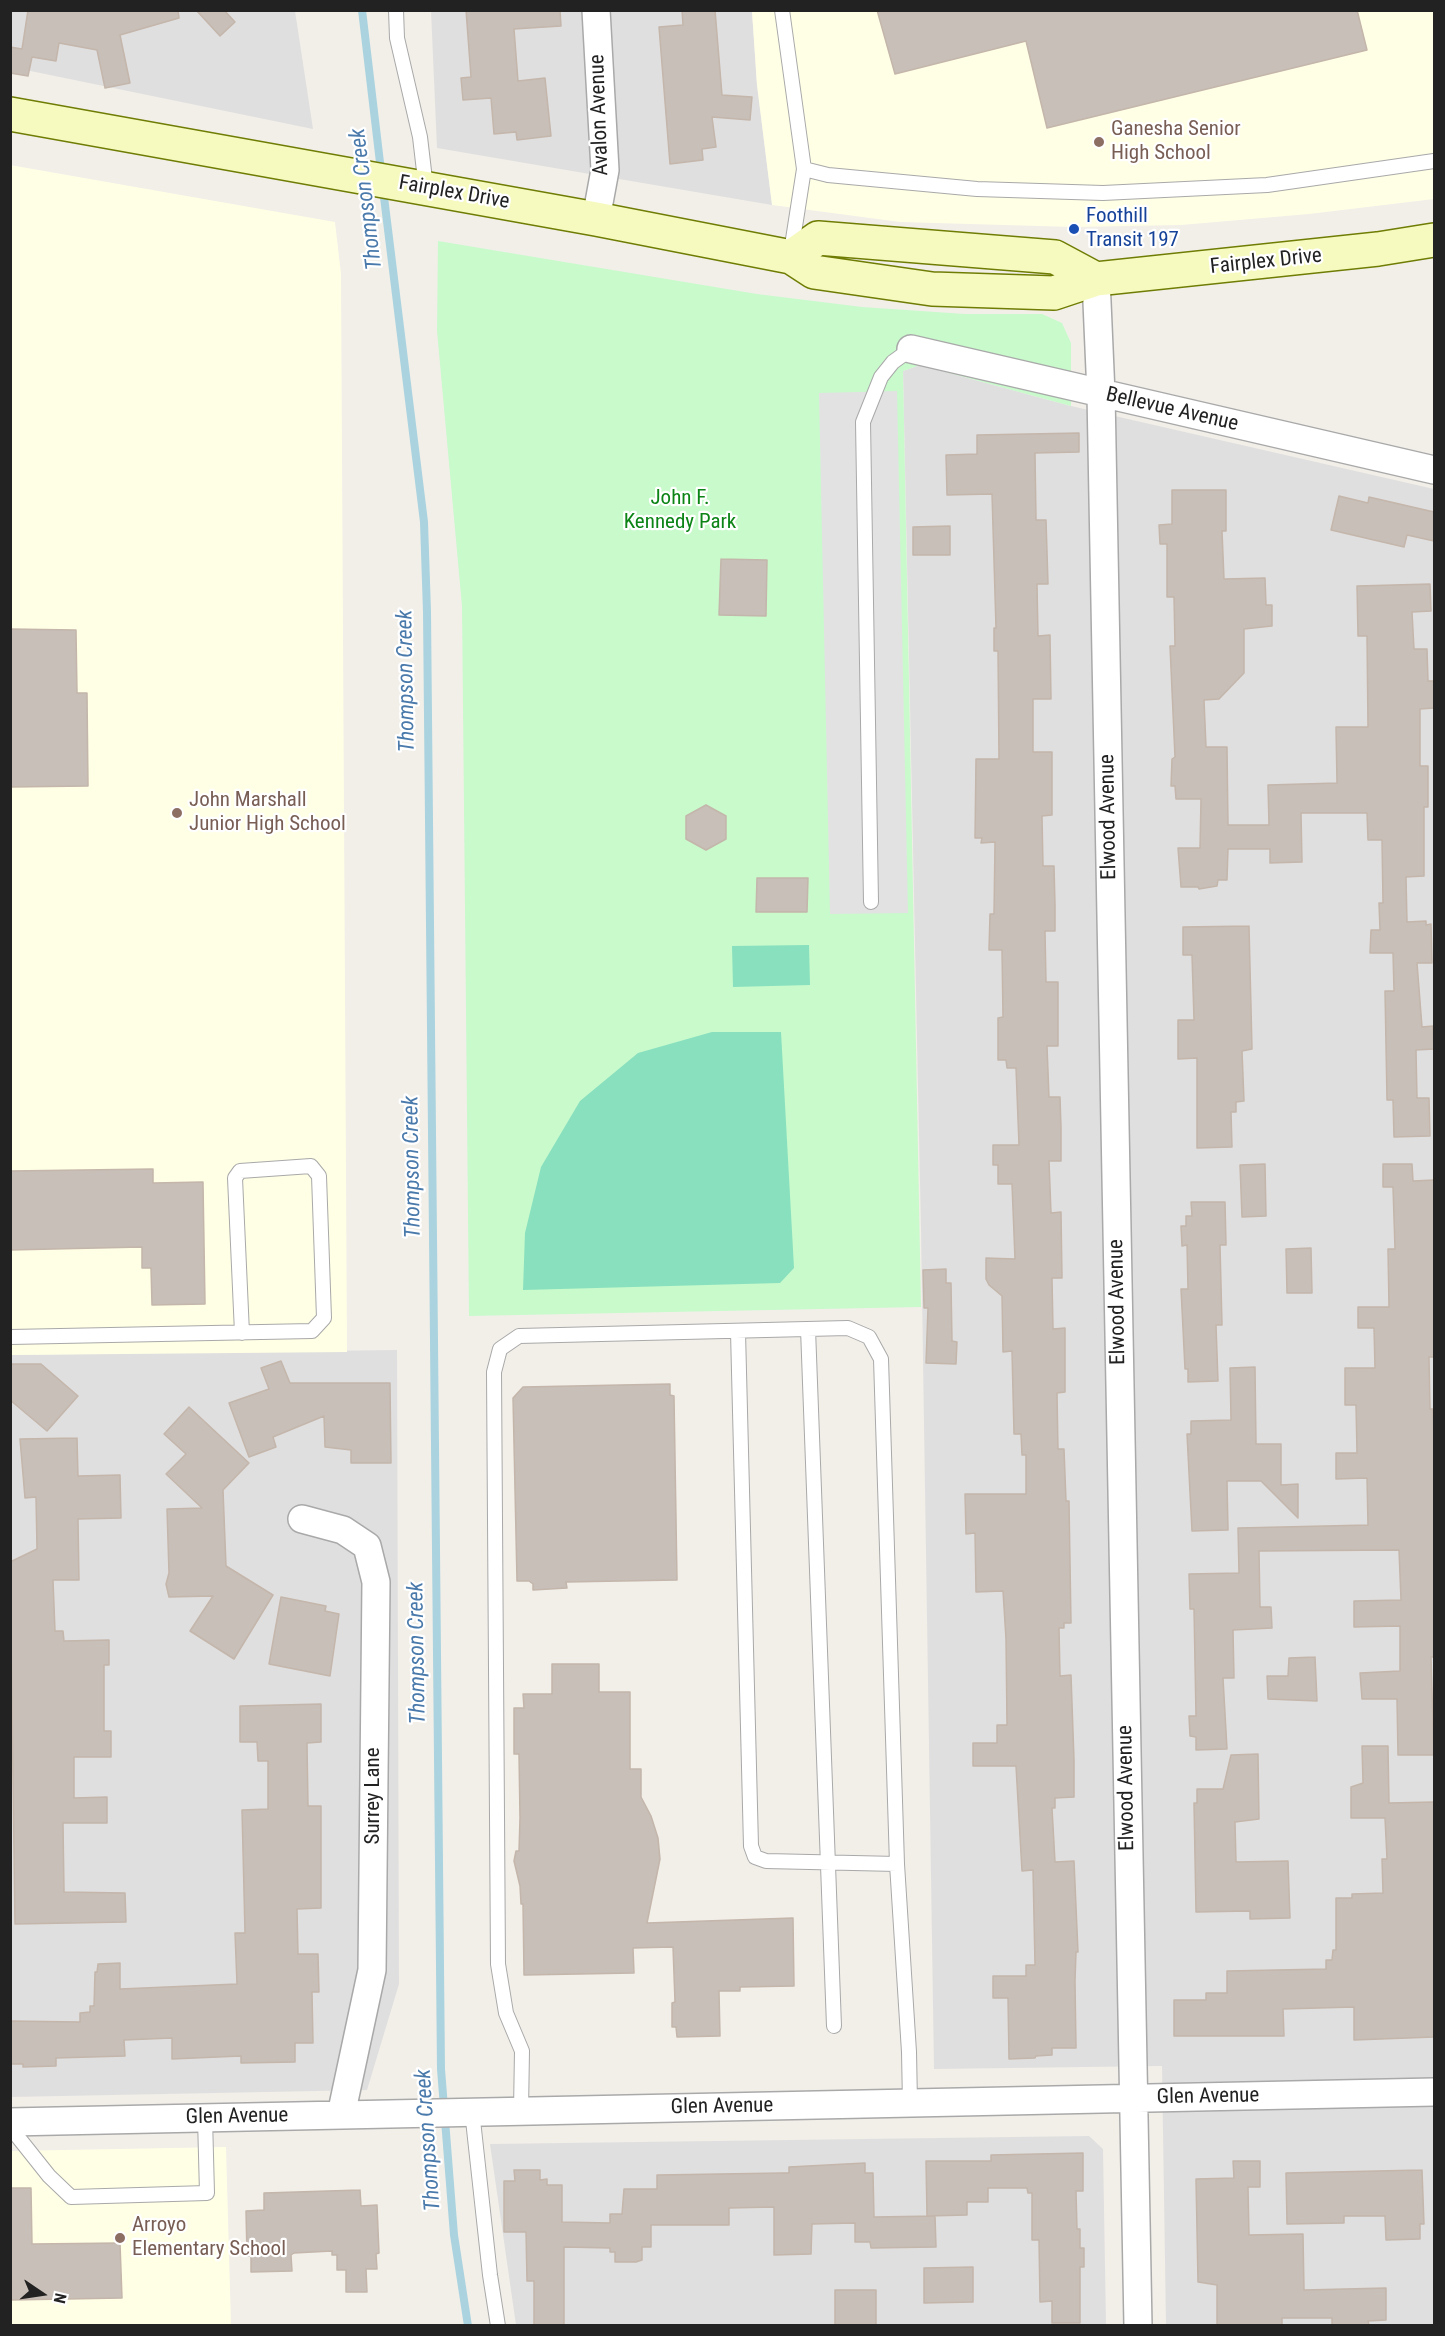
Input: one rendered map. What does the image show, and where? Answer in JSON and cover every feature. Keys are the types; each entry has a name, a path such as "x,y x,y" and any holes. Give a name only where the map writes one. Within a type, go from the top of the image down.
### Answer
{"main road":[{"name":"Fairplex Drive","path":"10,114 596,219 791,257 814,272 932,289 1054,293 1096,279 1378,249 1434,240"}],"street":[{"name":"Avalon Avenue","path":"596,10 605,170 596,219"},
{"name":"Elwood Avenue","path":"1096,279 1101,394 1138,2325"},
{"name":"Bellevue Avenue","path":"911,349 1434,470"},
{"name":"Surrey Lane","path":"303,1519 343,1530 367,1546 376,1582 372,1970 341,2115"},
{"name":"Glen Avenue","path":"10,2125 466,2111 1434,2092"}],"lane":[{"path":"396,10 397,38 420,137 418,187"},
{"path":"782,10 804,169 791,257"},
{"path":"804,169 828,175 976,189 1103,193 1267,185 1434,161"},
{"path":"871,902 863,422 881,377 893,362 911,349"},
{"path":"10,1337 242,1333 312,1331 324,1318 319,1176 311,1166 240,1171 235,1178 242,1333"},
{"path":"521,2110 522,2051 506,2013 498,1964 494,1372 500,1349 519,1336 848,1328 869,1337 881,1359 897,1864 910,2103"},
{"path":"808,1329 834,2026"},
{"path":"738,1332 751,1846 755,1857 766,1862 897,1864"},
{"path":"466,2111 498,2325"},
{"path":"10,2125 49,2176 71,2198 207,2193 205,2118"}],"shaded area":[{"path":"11,11 295,11 313,129 11,67"},
{"path":"431,11 752,11 757,85 772,205 437,148"},
{"name":"Ganesha Senior High School","path":"752,11 1434,11 1434,199 1309,214 1181,225 1074,227 900,222 772,205 757,85"},
{"name":"John Marshall Junior High School","path":"10,165 335,222 341,274 347,1352 11,1355"},
{"path":"920,365 1071,406 1434,489 1434,2325 1166,2325 1162,2066 934,2069 921,1230 903,371"},
{"path":"897,391 908,913 830,914 819,393"},
{"path":"397,1350 399,1984 367,2090 11,2097 10,1355"},
{"path":"1089,2136 1103,2149 1106,2325 516,2325 490,2144"},
{"name":"Arroyo Elementary School","path":"226,2147 231,2325 11,2325 10,2151"}],"green space":[{"name":"John F. Kennedy Park","path":"438,241 757,294 862,307 965,314 1042,314 1062,323 1071,343 1071,406 920,365 903,371 921,1307 469,1316 462,606 437,331"},
{"path":"809,945 810,985 733,987 732,946"},
{"path":"712,1032 781,1032 794,1268 780,1283 523,1290 525,1233 541,1167 580,1101 638,1053"}],"building":[{"path":"28,10 178,10 179,18 120,35 130,83 105,88 97,50 59,43 56,61 32,57 28,76 10,73 10,47 22,49"},
{"path":"196,10 224,10 235,22 220,36"},
{"path":"466,10 560,10 561,26 514,29 518,81 545,78 551,136 517,140 516,132 494,134 491,98 463,100 461,78 471,77"},
{"path":"682,10 715,10 722,95 752,97 750,120 712,117 716,147 702,149 703,160 670,164 659,27 683,25"},
{"path":"877,10 1357,10 1367,50 1047,128 1026,41 895,74"},
{"path":"1079,433 1079,452 1035,453 1036,520 1046,520 1048,584 1037,584 1038,636 1050,635 1051,699 1033,699 1033,752 1052,752 1052,815 1042,816 1043,866 1054,866 1055,931 1045,931 1046,982 1058,982 1058,1046 1047,1046 1049,1097 1060,1097 1061,1161 1049,1161 1051,1213 1061,1212 1062,1278 1052,1278 1053,1329 1065,1328 1065,1392 1057,1393 1058,1449 1064,1449 1066,1501 1069,1501 1071,1623 1064,1623 1064,1628 1059,1628 1060,1676 1071,1675 1074,1797 1055,1798 1055,1808 1052,1808 1055,1862 1074,1861 1078,1952 1076,1952 1075,1981 1076,2048 1052,2048 1052,2055 1009,2059 1008,1998 993,1998 993,1976 1026,1976 1026,1965 1035,1965 1033,1870 1022,1871 1016,1766 973,1766 973,1743 997,1743 997,1725 1007,1725 1006,1639 1003,1591 976,1592 975,1533 966,1534 965,1494 1026,1494 1026,1455 1022,1455 1021,1434 1014,1434 1012,1351 1003,1352 1002,1296 989,1285 986,1279 986,1258 1015,1259 1012,1184 998,1184 998,1165 993,1165 993,1145 1019,1145 1016,1068 1007,1068 1006,1060 998,1060 998,1018 1003,1017 1002,950 989,950 990,914 994,914 995,842 981,843 982,838 975,838 976,759 999,759 998,651 994,651 994,628 996,628 992,494 947,495 946,455 977,454 977,435"},
{"path":"1172,490 1226,490 1226,531 1222,531 1224,579 1265,578 1266,605 1272,605 1272,626 1244,629 1244,673 1219,699 1204,700 1206,747 1227,747 1228,825 1269,825 1268,785 1337,783 1336,727 1368,727 1367,636 1358,636 1357,586 1430,584 1431,611 1412,612 1414,649 1427,649 1428,681 1434,681 1434,708 1420,709 1420,766 1428,766 1428,807 1424,807 1424,876 1406,877 1407,922 1426,921 1426,925 1431,924 1432,963 1417,963 1422,1027 1433,1026 1434,1049 1416,1050 1417,1098 1429,1098 1430,1136 1394,1137 1393,1100 1387,1100 1385,991 1394,991 1393,953 1370,953 1371,930 1380,930 1379,903 1383,903 1382,840 1368,840 1367,813 1301,813 1302,862 1270,863 1270,849 1228,849 1227,880 1218,880 1217,886 1199,889 1198,887 1181,887 1178,848 1200,848 1201,799 1176,799 1175,786 1171,786 1172,759 1175,757 1170,646 1175,646 1174,597 1167,597 1167,544 1160,544 1159,525 1172,524"},
{"path":"1339,496 1368,503 1369,497 1434,512 1434,541 1407,535 1404,547 1331,530"},
{"path":"950,526 950,555 913,555 913,527"},
{"path":"721,559 767,560 766,616 719,615"},
{"path":"10,629 76,630 77,693 87,693 88,786 10,787"},
{"path":"706,805 726,816 726,839 706,850 686,839 686,816"},
{"path":"757,878 808,878 807,912 756,912"},
{"path":"1249,926 1252,1049 1242,1051 1244,1101 1236,1102 1236,1112 1231,1112 1232,1147 1197,1148 1197,1058 1178,1059 1178,1020 1194,1020 1192,955 1183,955 1183,927"},
{"path":"1265,1164 1266,1216 1242,1217 1240,1165"},
{"path":"1383,1164 1412,1164 1413,1181 1434,1180 1434,1357 1429,1357 1430,1409 1433,1409 1434,1440 1434,1657 1431,1657 1434,1755 1398,1755 1397,1699 1362,1699 1360,1673 1400,1671 1400,1626 1354,1627 1354,1601 1401,1600 1399,1550 1259,1551 1260,1607 1271,1607 1272,1628 1233,1630 1234,1678 1223,1678 1227,1749 1196,1750 1196,1737 1190,1736 1189,1716 1196,1716 1194,1609 1190,1609 1189,1574 1239,1573 1238,1528 1368,1525 1367,1478 1336,1479 1336,1453 1357,1453 1356,1405 1345,1405 1345,1368 1375,1368 1374,1328 1358,1328 1358,1307 1389,1307 1388,1249 1395,1249 1393,1187 1383,1187"},
{"path":"153,1169 153,1183 203,1182 205,1304 152,1305 151,1268 142,1268 142,1247 10,1250 10,1171"},
{"path":"1191,1202 1225,1202 1226,1245 1220,1245 1222,1325 1216,1325 1218,1381 1188,1382 1188,1369 1185,1369 1181,1289 1188,1289 1187,1245 1182,1246 1181,1226 1186,1226 1186,1216 1192,1216"},
{"path":"1311,1248 1312,1293 1287,1293 1286,1249"},
{"path":"946,1269 946,1283 951,1283 952,1341 957,1342 956,1364 926,1363 928,1308 924,1308 923,1270"},
{"path":"281,1361 290,1383 390,1383 391,1463 351,1463 351,1450 325,1447 324,1416 273,1437 276,1447 249,1457 229,1403 269,1389 261,1368"},
{"path":"10,1364 41,1364 78,1396 47,1431 10,1400"},
{"path":"1255,1367 1256,1444 1281,1444 1281,1485 1298,1484 1298,1518 1261,1481 1227,1481 1228,1530 1192,1531 1187,1434 1191,1434 1191,1421 1231,1420 1230,1368"},
{"path":"670,1384 670,1395 674,1396 677,1580 566,1582 567,1588 533,1590 533,1584 529,1581 517,1581 513,1398 523,1387"},
{"path":"189,1407 249,1463 223,1490 226,1566 273,1595 234,1659 190,1631 213,1596 169,1597 166,1584 169,1573 167,1509 202,1508 166,1474 186,1454 164,1434"},
{"path":"77,1438 78,1476 120,1475 121,1518 78,1519 79,1580 53,1580 55,1631 63,1631 64,1641 109,1640 109,1665 104,1665 104,1731 111,1731 111,1757 74,1757 74,1798 107,1797 107,1823 63,1823 64,1892 125,1893 126,1922 15,1924 10,1562 37,1549 36,1497 25,1498 20,1439"},
{"path":"281,1597 326,1606 325,1611 339,1614 330,1676 269,1664"},
{"path":"1315,1657 1317,1701 1268,1699 1267,1676 1288,1676 1289,1658"},
{"path":"552,1664 599,1664 599,1692 630,1692 630,1769 641,1769 641,1797 651,1816 658,1838 660,1859 647,1923 793,1918 794,1986 740,1987 740,1991 719,1991 720,2036 677,2037 676,2027 672,2027 672,2003 675,2002 673,1947 633,1948 634,1973 524,1975 523,1904 521,1904 520,1886 514,1861 516,1851 519,1851 520,1818 519,1754 514,1754 514,1708 524,1708 523,1694 552,1694"},
{"path":"321,1704 321,1742 307,1743 308,1806 321,1806 321,1908 297,1909 298,1954 318,1954 319,1992 312,1992 313,2043 295,2043 295,2062 241,2063 241,2056 172,2059 172,2038 124,2040 125,2056 56,2058 56,2066 23,2067 23,2064 10,2064 10,2021 80,2022 80,2013 90,2012 90,2006 94,2006 95,1972 97,1972 98,1964 120,1963 120,1989 237,1984 235,1933 245,1933 242,1810 268,1809 268,1761 258,1761 257,1742 240,1742 240,1706"},
{"path":"1362,1746 1388,1746 1389,1803 1434,1802 1434,2037 1354,2040 1354,2007 1283,2009 1284,2036 1174,2036 1174,2000 1206,2000 1206,1993 1227,1993 1227,1971 1326,1969 1326,1960 1332,1960 1333,1950 1336,1950 1336,1898 1352,1898 1352,1894 1383,1893 1382,1859 1387,1859 1385,1818 1351,1818 1351,1787 1363,1783"},
{"path":"1258,1754 1259,1819 1235,1822 1236,1862 1288,1861 1290,1918 1250,1919 1250,1911 1196,1912 1194,1803 1197,1803 1197,1789 1223,1789 1231,1755"},
{"path":"1083,2153 1083,2191 1076,2191 1077,2229 1080,2229 1080,2248 1084,2248 1084,2267 1080,2267 1080,2323 1052,2323 1052,2301 1040,2302 1039,2240 1032,2240 1032,2193 1028,2193 1027,2188 988,2188 988,2202 967,2202 967,2215 927,2216 926,2161 991,2161 991,2155"},
{"path":"1233,2161 1260,2161 1260,2187 1248,2187 1249,2235 1303,2234 1304,2290 1386,2288 1386,2320 1368,2321 1369,2325 1332,2325 1332,2318 1282,2318 1282,2325 1217,2325 1217,2285 1198,2282 1196,2179 1234,2178"},
{"path":"865,2163 865,2173 873,2173 874,2217 935,2216 936,2247 871,2248 870,2242 855,2242 855,2223 812,2224 811,2254 774,2255 774,2207 729,2208 729,2225 651,2225 651,2247 642,2247 642,2260 636,2262 615,2262 615,2252 610,2252 610,2248 564,2247 564,2325 534,2325 534,2281 527,2281 526,2232 504,2232 504,2181 515,2181 514,2170 540,2170 540,2180 547,2179 547,2185 562,2185 562,2222 610,2223 610,2214 622,2214 624,2189 657,2189 657,2175 789,2173 789,2167"},
{"path":"1422,2170 1424,2224 1420,2224 1420,2239 1386,2240 1385,2216 1344,2216 1344,2223 1287,2224 1286,2173"},
{"path":"10,2188 31,2188 32,2244 120,2243 122,2298 10,2300"},
{"path":"360,2190 361,2206 377,2205 379,2253 376,2254 377,2269 366,2269 367,2292 346,2292 346,2270 337,2270 337,2255 332,2255 332,2251 294,2253 291,2255 292,2271 251,2272 251,2256 247,2256 246,2211 264,2210 264,2193"},
{"path":"973,2267 973,2302 924,2303 924,2268"},
{"path":"835,2290 876,2290 876,2325 835,2325"}],"waterway":[{"name":"Thompson Creek","path":"362,10 381,171"},
{"name":"Thompson Creek","path":"383,189 424,522 427,612 441,2069 454,2235 468,2326"}],"place":[{"name":"Ganesha Senior High School","path":"1099,142"},
{"name":"Foothill Transit 197","path":"1074,229"},
{"name":"John Marshall Junior High School","path":"177,813"},
{"name":"Arroyo Elementary School","path":"120,2238"}]}
